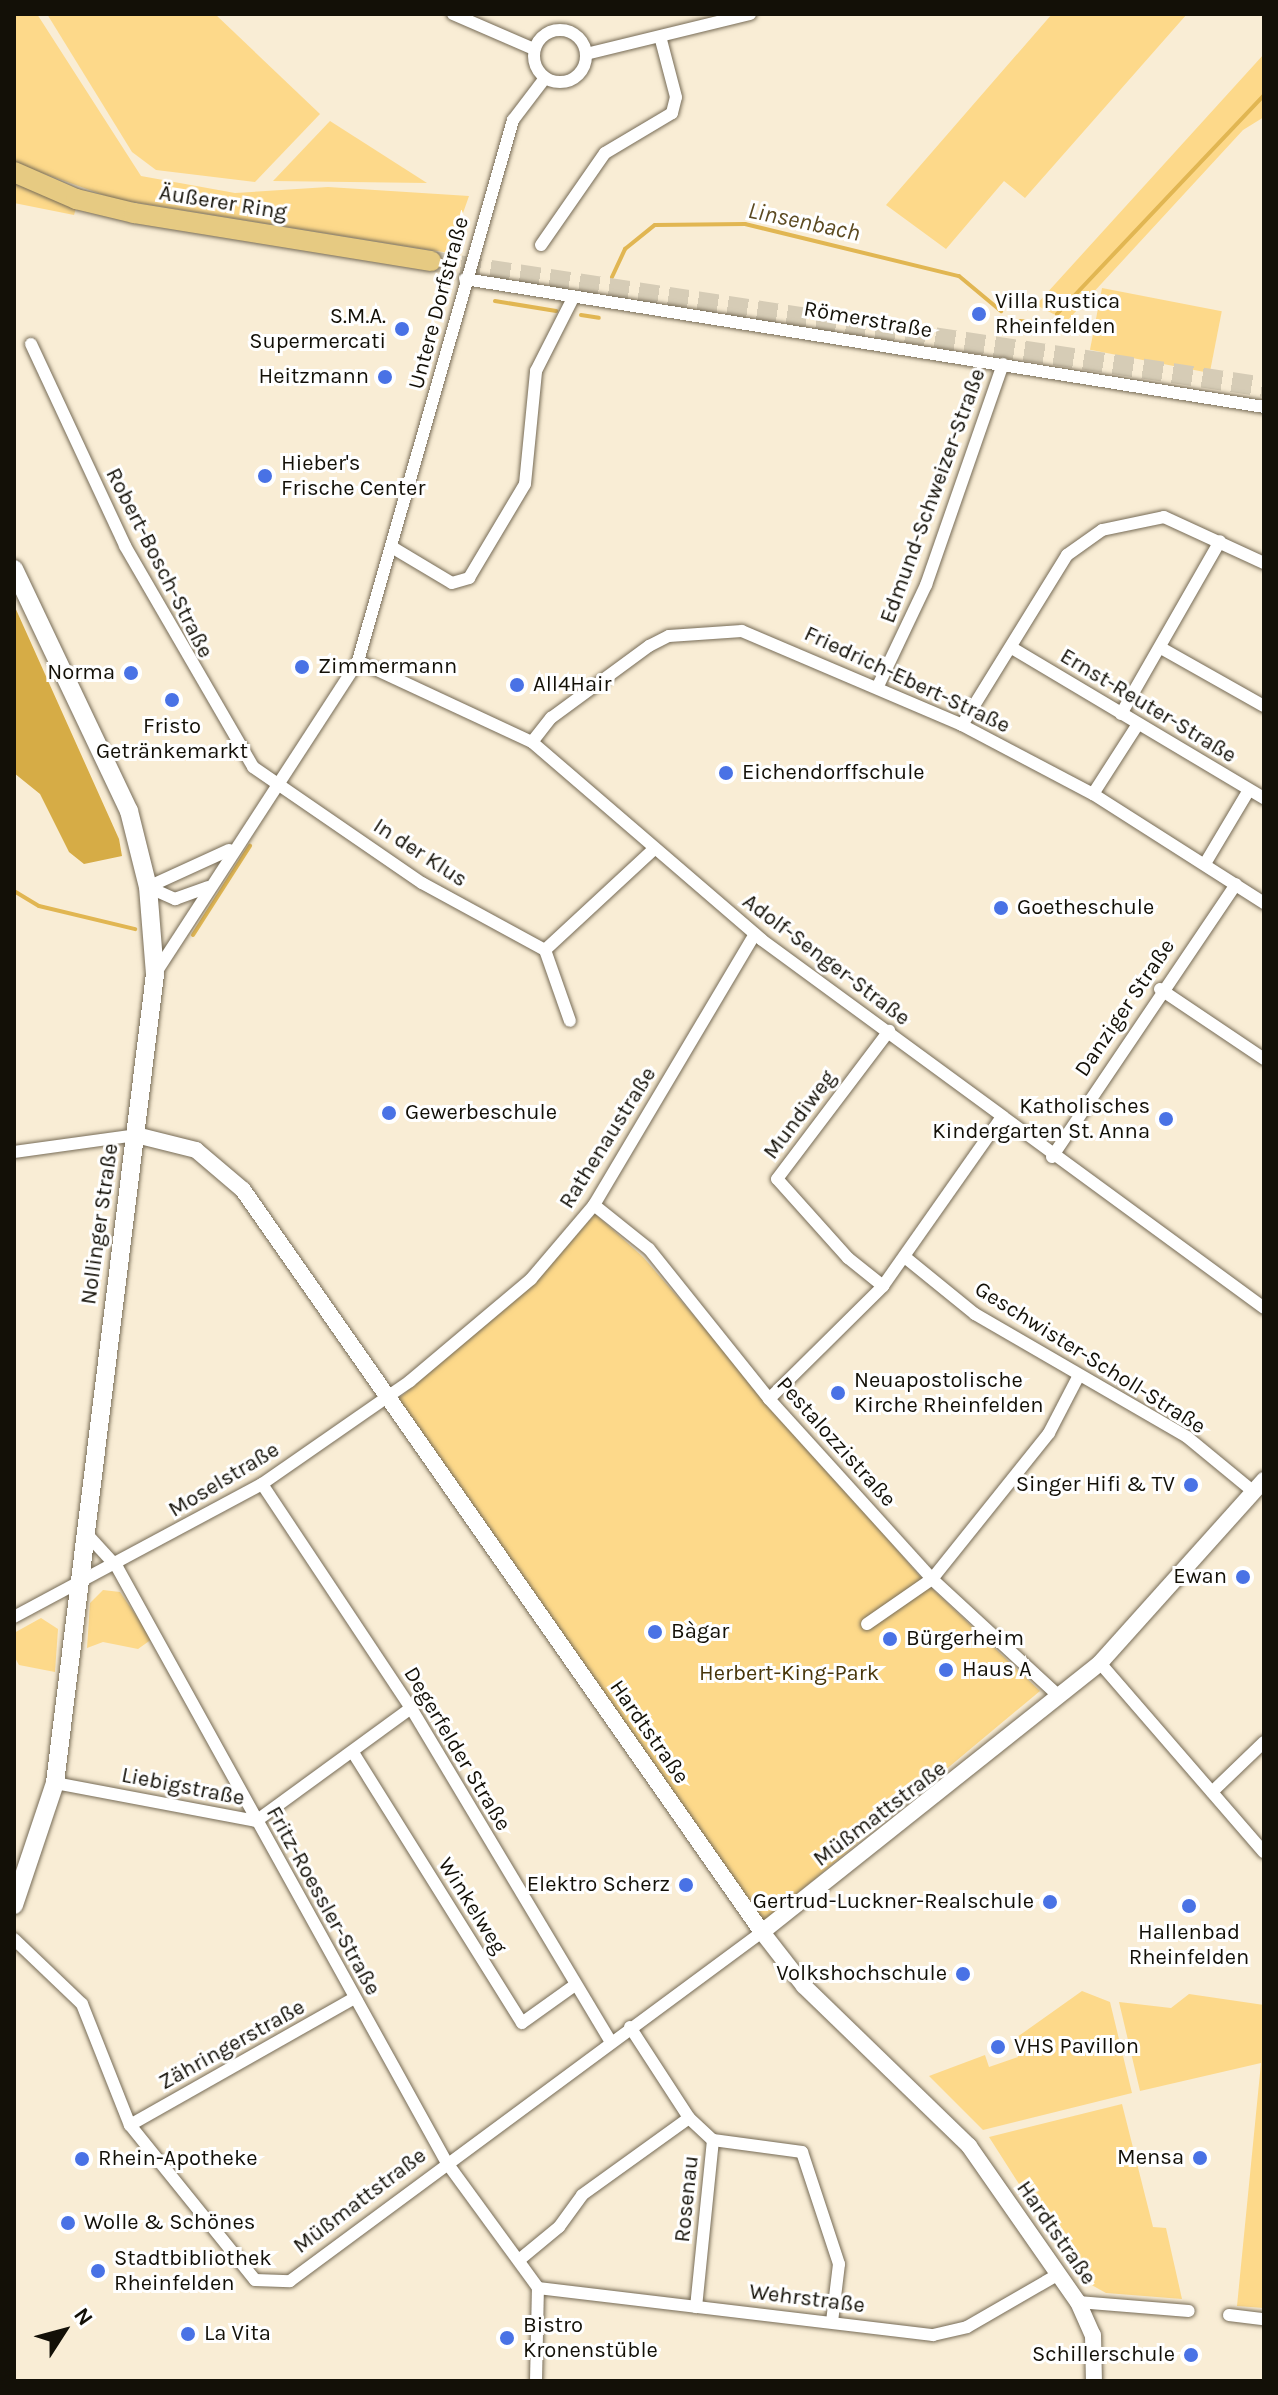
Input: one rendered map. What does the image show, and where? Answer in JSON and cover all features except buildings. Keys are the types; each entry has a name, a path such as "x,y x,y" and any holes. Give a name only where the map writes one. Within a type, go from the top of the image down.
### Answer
{"main road":[{"name":"Äußerer Ring","path":"14,172 76,199 134,213 431,261"},
{"name":"Nollinger Straße","path":"14,569 129,811 148,887 155,974 82,1528 55,1783 14,1905"}],"street":[{"path":"453,14 534,49 545,78 571,80 586,54 661,40 750,14"},
{"path":"552,14 554,30"},
{"path":"534,49 554,30"},
{"path":"554,30 574,33 586,54"},
{"path":"541,245 597,161 672,113 676,97 661,40"},
{"name":"Untere Dorfstraße","path":"155,974 231,848 358,661 395,549 465,279 513,120 545,78"},
{"name":"Römerstraße","path":"465,279 1264,407"},
{"path":"395,549 452,583 469,578 525,484 536,371 573,298"},
{"name":"Robert-Bosch-Straße","path":"31,344 193,673 253,767 278,781"},
{"name":"Edmund-Schweizer-Straße","path":"879,684 926,585 1003,364"},
{"path":"962,725 1067,555 1102,530 1164,517 1264,563"},
{"path":"1121,714 1220,541"},
{"name":"Friedrich-Ebert-Straße","path":"532,742 604,675 669,636 742,631 879,684 962,725 1093,794 1206,862 1264,903"},
{"name":"Ernst-Reuter-Straße","path":"1012,648 1259,792"},
{"path":"1161,648 1264,706"},
{"name":"Adolf-Senger-Straße","path":"358,661 532,742 755,934 889,1031 1052,1157 1264,1308"},
{"path":"1093,794 1138,724"},
{"name":"In der Klus","path":"278,781 422,883 545,950"},
{"path":"1206,862 1259,792"},
{"name":"Untere Dorfstraße","path":"148,887 231,848"},
{"path":"570,1021 545,950 654,849"},
{"name":"Danziger Straße","path":"1052,1157 1160,989 1236,884"},
{"path":"148,887 175,899 210,886"},
{"name":"Rathenaustraße","path":"386,1397 531,1279 594,1205 755,934"},
{"path":"1160,989 1264,1059"},
{"name":"Mundiweg","path":"883,1286 837,1247 777,1179 889,1031"},
{"path":"769,1399 883,1286 906,1258 1001,1118"},
{"path":"14,1152 136,1135"},
{"name":"Hardtstraße","path":"136,1135 196,1150 230,1175 762,1932 804,1986 947,2119 1078,2302 1093,2335 1094,2381"},
{"name":"Pestalozzistraße","path":"594,1205 649,1249 769,1399 932,1579 1060,1697"},
{"name":"Geschwister-Scholl-Straße","path":"906,1258 975,1314 1078,1377 1187,1437 1259,1486"},
{"path":"867,1624 932,1579 1049,1433 1078,1377"},
{"name":"Moselstraße","path":"14,1617 117,1567 262,1484 386,1397"},
{"name":"Degerfelder Straße","path":"262,1484 411,1708 610,2041"},
{"name":"Müßmattstraße","path":"130,2125 255,2280 290,2281 610,2041 762,1932 1060,1697 1100,1663 1259,1486"},
{"name":"Fritz-Roessler-Straße","path":"82,1528 117,1567 353,1999 447,2163 538,2288"},
{"path":"1100,1663 1264,1852"},
{"name":"Liebigstraße","path":"55,1783 256,1821 354,1754 411,1708"},
{"path":"1212,1792 1264,1742"},
{"name":"Winkelweg","path":"354,1754 522,2023 575,1985"},
{"path":"14,1939 82,2004 130,2125"},
{"name":"Zähringerstraße","path":"130,2125 353,1999"},
{"name":"Rosenau","path":"630,2027 689,2118 713,2140 696,2307"},
{"path":"519,2260 559,2227 582,2195 689,2118"},
{"path":"713,2140 802,2152 839,2264 832,2322"},
{"name":"Wehrstraße","path":"538,2288 933,2335 967,2327 1057,2275"},
{"path":"536,2381 538,2288"},
{"path":"1078,2302 1189,2311"},
{"path":"1229,2315 1264,2319"}],"green space":[{"path":"14,14 37,14 141,176 235,193 328,187 469,196 449,253 115,199 14,163"},
{"path":"47,14 215,14 320,114 255,182 156,170 132,152"},
{"path":"1052,14 1187,14 1025,198 1004,181 946,249 886,205"},
{"path":"1264,54 1264,117 1243,130 1067,321 1036,305"},
{"path":"330,121 427,183 273,181"},
{"path":"14,183 76,208 74,215 14,203"},
{"path":"1102,288 1222,311 1210,373 1090,350"},
{"name":"Herbert-King-Park","path":"595,1214 643,1257 924,1581 1040,1691 763,1922 397,1400 535,1283"},
{"path":"103,1590 120,1592 152,1639 138,1649 103,1642 87,1648 90,1603"},
{"path":"41,1618 58,1629 55,1672 19,1665 14,1656 14,1633"},
{"path":"1082,1991 1110,2002 1132,2093 983,2130 929,2076 985,2055 989,2067 1018,2057 1013,2040"},
{"path":"1189,1994 1264,2005 1264,2308 1237,2306 1261,2063 1140,2091 1119,2002 1171,2008"},
{"path":"1122,2104 1153,2227 1166,2228 1182,2299 1106,2293 1079,2278 989,2137"}],"shaded area":[{"path":"14,605 119,839 122,856 84,864 69,852 40,794 14,773"}],"waterway":[{"path":"1057,314 1264,95"},
{"name":"Linsenbach","path":"612,277 625,249 655,225 745,224 959,276 1001,311"},
{"path":"495,301 556,311"},
{"path":"581,315 599,318"},
{"path":"1020,321 1047,324"},
{"path":"193,935 250,846"},
{"path":"14,891 39,906 135,929"}],"tunnel":[{"path":"431,261 1264,387"}],"place":[{"name":"Villa Rustica Rheinfelden","path":"979,314"},
{"name":"S.M.A. Supermercati","path":"402,329"},
{"name":"Heitzmann","path":"385,377"},
{"name":"Hieber's Frische Center","path":"265,476"},
{"name":"Zimmermann","path":"302,667"},
{"name":"Norma","path":"131,673"},
{"name":"All4Hair","path":"517,685"},
{"name":"Fristo Getränkemarkt","path":"172,700"},
{"name":"Eichendorffschule","path":"726,773"},
{"name":"Goetheschule","path":"1001,908"},
{"name":"Gewerbeschule","path":"389,1113"},
{"name":"Katholisches Kindergarten St. Anna","path":"1166,1119"},
{"name":"Neuapostolische Kirche Rheinfelden","path":"838,1393"},
{"name":"Singer Hifi & TV","path":"1191,1485"},
{"name":"Ewan","path":"1243,1577"},
{"name":"Bàgar","path":"655,1632"},
{"name":"Bürgerheim","path":"890,1639"},
{"name":"Haus A","path":"946,1670"},
{"name":"Elektro Scherz","path":"686,1885"},
{"name":"Gertrud-Luckner-Realschule","path":"1050,1902"},
{"name":"Hallenbad Rheinfelden","path":"1189,1906"},
{"name":"Volkshochschule","path":"963,1974"},
{"name":"VHS Pavillon","path":"998,2047"},
{"name":"Mensa","path":"1200,2158"},
{"name":"Rhein-Apotheke","path":"82,2159"},
{"name":"Wolle & Schönes","path":"68,2223"},
{"name":"Stadtbibliothek Rheinfelden","path":"98,2271"},
{"name":"La Vita","path":"188,2334"},
{"name":"Bistro Kronenstüble","path":"507,2338"},
{"name":"Schillerschule","path":"1191,2355"}]}
